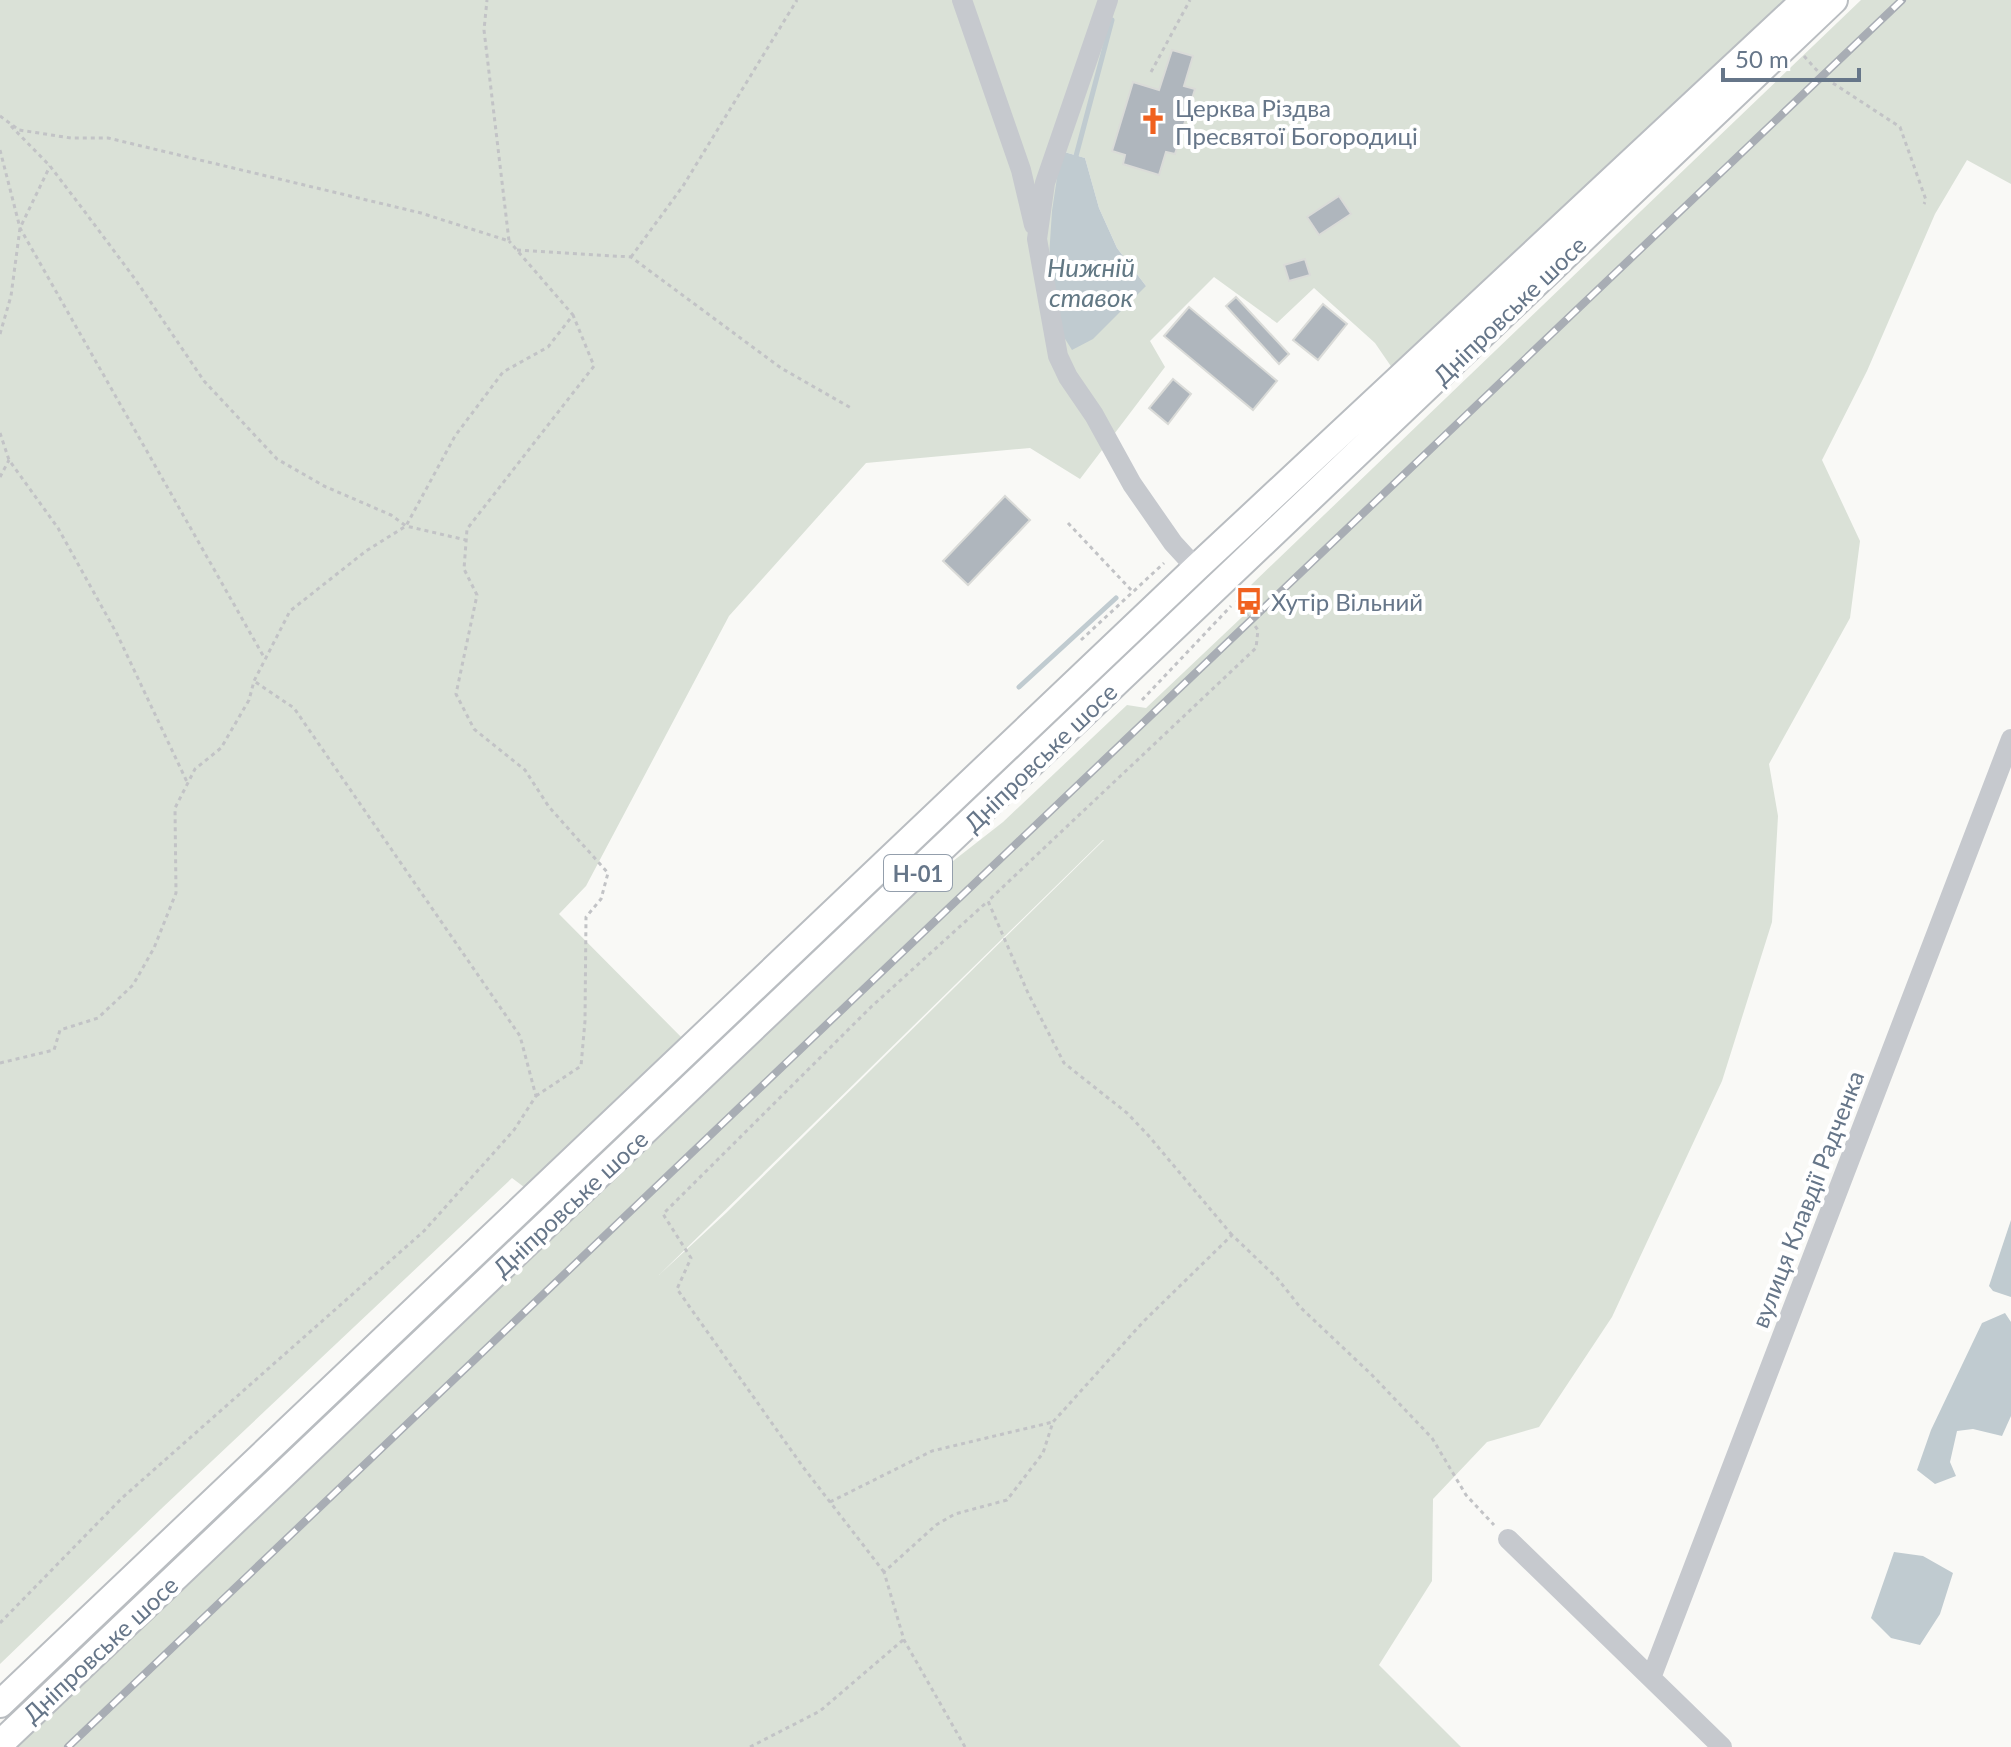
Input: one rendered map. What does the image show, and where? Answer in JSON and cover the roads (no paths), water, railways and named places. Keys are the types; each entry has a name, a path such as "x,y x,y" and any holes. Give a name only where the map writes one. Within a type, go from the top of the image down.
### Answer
{"main road":[{"name":"Дніпровське шосе","path":"0,1704 1187,559 1805,0"},
{"name":"Дніпровське шосе","path":"0,1744 1231,590 1834,0"}],"street":[{"path":"962,0 1021,170 1058,356 1132,484 1187,559"},
{"path":"1037,239 1045,183 1108,0"},
{"name":"вулиця Клавдії Радченка","path":"1651,1678 2011,739"},
{"path":"1508,1539 1722,1747"}],"water":[{"name":"Нижній ставок","path":"1061,151 1085,158 1099,208 1117,248 1146,286 1093,339 1072,350 1062,334 1049,257"},
{"path":"2011,1220 2011,1297 1993,1291 1989,1286"},
{"path":"2005,1313 2011,1322 2011,1416 2002,1436 1973,1429 1957,1431 1950,1462 1956,1476 1935,1484 1917,1470 1931,1430 1982,1323"},
{"path":"1894,1552 1923,1556 1953,1573 1940,1614 1920,1645 1891,1638 1871,1618"}],"waterway":[{"path":"1076,156 1112,20"},
{"path":"1019,687 1116,598"}],"railway":[{"path":"68,1747 1902,0"}],"place":[{"name":"Церква Різдва Пресвятої Богородиці","path":"1153,121"},
{"name":"Хутір Вільний","path":"1249,601"}]}
